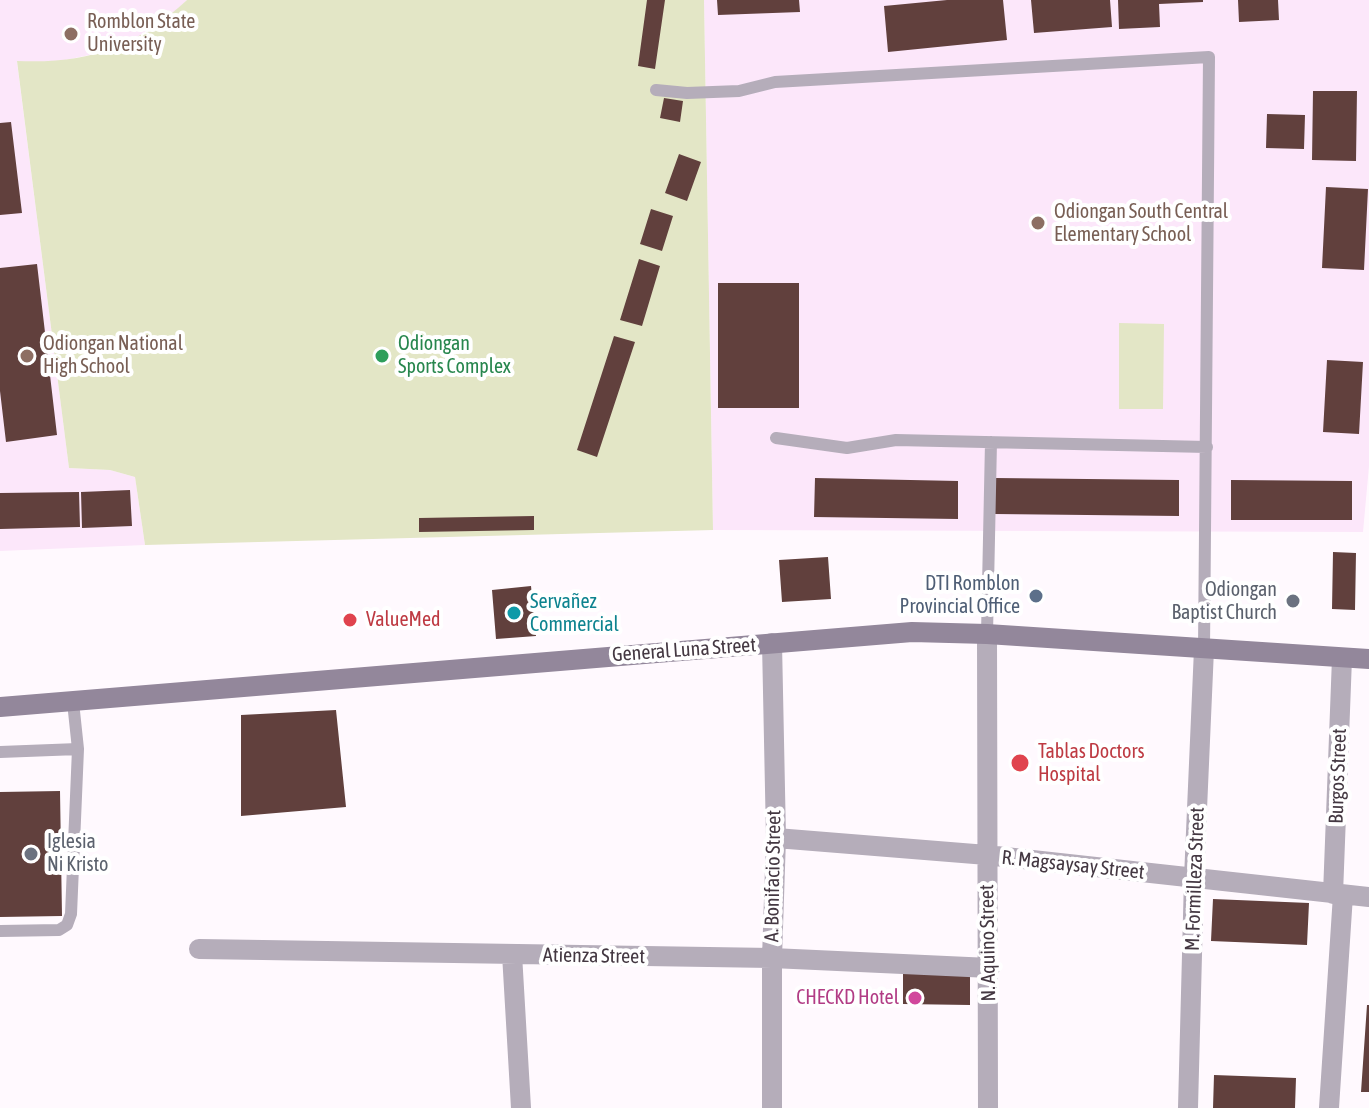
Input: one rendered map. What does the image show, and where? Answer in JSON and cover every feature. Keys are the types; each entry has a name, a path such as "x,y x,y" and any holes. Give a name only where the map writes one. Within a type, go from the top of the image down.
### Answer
{"main road":[{"name":"General Luna Street","path":"0,707 912,632 987,634 1369,659"}],"street":[{"name":"N. Aquino Street","path":"987,634 988,1108"},
{"name":"A. Bonifacio Street","path":"772,643 776,838 772,1108"},
{"name":"M. Formilleza Street","path":"1188,1108 1204,649"},
{"name":"Burgos Street","path":"1329,1108 1338,894 1342,658"},
{"name":"R. Magsaysay Street","path":"776,838 987,855 1369,897"},
{"name":"Atienza Street","path":"199,949 772,958 990,968"},
{"path":"512,954 521,1108"}],"lane":[{"path":"656,90 687,93 739,91 775,82 1209,57 1204,649"},
{"path":"776,438 847,448 896,440 1207,447"},
{"path":"987,634 991,442"},
{"path":"0,931 59,930 67,925 71,914 78,749 73,702"},
{"path":"0,752 78,749"}],"shaded area":[{"name":"Odiongan National High School","path":"0,0 187,0 166,20 118,49 51,63 17,62 69,468 110,470 135,477 145,545 0,551"},
{"name":"Odiongan South Central Elementary School","path":"704,0 1369,0 1369,466 1363,532 713,530"}],"green space":[{"name":"Odiongan Sports Complex","path":"187,0 704,0 713,530 145,545 135,477 110,470 69,468 17,61 66,59 109,50 148,30"},
{"path":"1119,323 1164,324 1163,409 1119,409"}],"building":[{"path":"647,0 665,0 655,69 638,66"},
{"path":"717,0 799,0 800,12 718,15"},
{"path":"947,0 1003,0 1007,40 888,52 884,6"},
{"path":"1031,0 1110,0 1112,27 1034,33"},
{"path":"1118,0 1203,2 1159,4 1160,27 1119,29"},
{"path":"1238,0 1278,0 1279,20 1239,22"},
{"path":"1313,91 1357,91 1356,161 1312,160"},
{"path":"664,98 683,101 680,122 660,118"},
{"path":"1267,114 1305,115 1304,149 1266,148"},
{"path":"11,122 22,213 0,215 0,123"},
{"path":"679,154 701,162 687,201 665,193"},
{"path":"1326,187 1368,189 1364,270 1322,268"},
{"path":"651,209 673,216 662,251 640,244"},
{"path":"639,259 660,266 642,326 620,320"},
{"path":"37,264 57,435 6,442 0,391 0,268"},
{"path":"718,283 799,283 799,408 718,408"},
{"path":"614,336 635,342 597,457 577,450"},
{"path":"1327,360 1363,362 1359,434 1323,432"},
{"path":"815,478 958,481 958,519 814,517"},
{"path":"995,478 1179,480 1179,516 995,514"},
{"path":"1231,480 1352,481 1352,520 1231,520"},
{"path":"130,490 132,526 82,528 81,492"},
{"path":"79,492 80,527 0,529 0,493"},
{"path":"534,516 534,530 419,532 419,518"},
{"path":"1333,552 1356,553 1355,610 1332,609"},
{"path":"828,557 831,599 782,602 779,560"},
{"name":"Servañez Commercial","path":"531,586 536,636 496,639 492,590"},
{"path":"336,710 346,807 241,816 241,715"},
{"name":"Iglesia Ni Kristo","path":"60,791 62,916 0,917 0,792"},
{"path":"1213,899 1309,903 1307,945 1211,941"},
{"path":"903,973 970,974 970,1005 903,1004"},
{"path":"1367,1005 1369,1092 1361,1092"},
{"path":"1214,1075 1296,1078 1295,1108 1213,1108"}],"place":[{"name":"Romblon State University","path":"71,34"},
{"name":"Odiongan South Central Elementary School","path":"1038,223"},
{"name":"Odiongan National High School","path":"27,356"},
{"name":"Odiongan Sports Complex","path":"382,356"},
{"name":"DTI Romblon Provincial Office","path":"1036,596"},
{"name":"Odiongan Baptist Church","path":"1293,601"},
{"name":"Servañez Commercial","path":"514,613"},
{"name":"ValueMed","path":"350,620"},
{"name":"Tablas Doctors Hospital","path":"1020,763"},
{"name":"Iglesia Ni Kristo","path":"31,854"},
{"name":"CHECKD Hotel","path":"915,998"}]}
